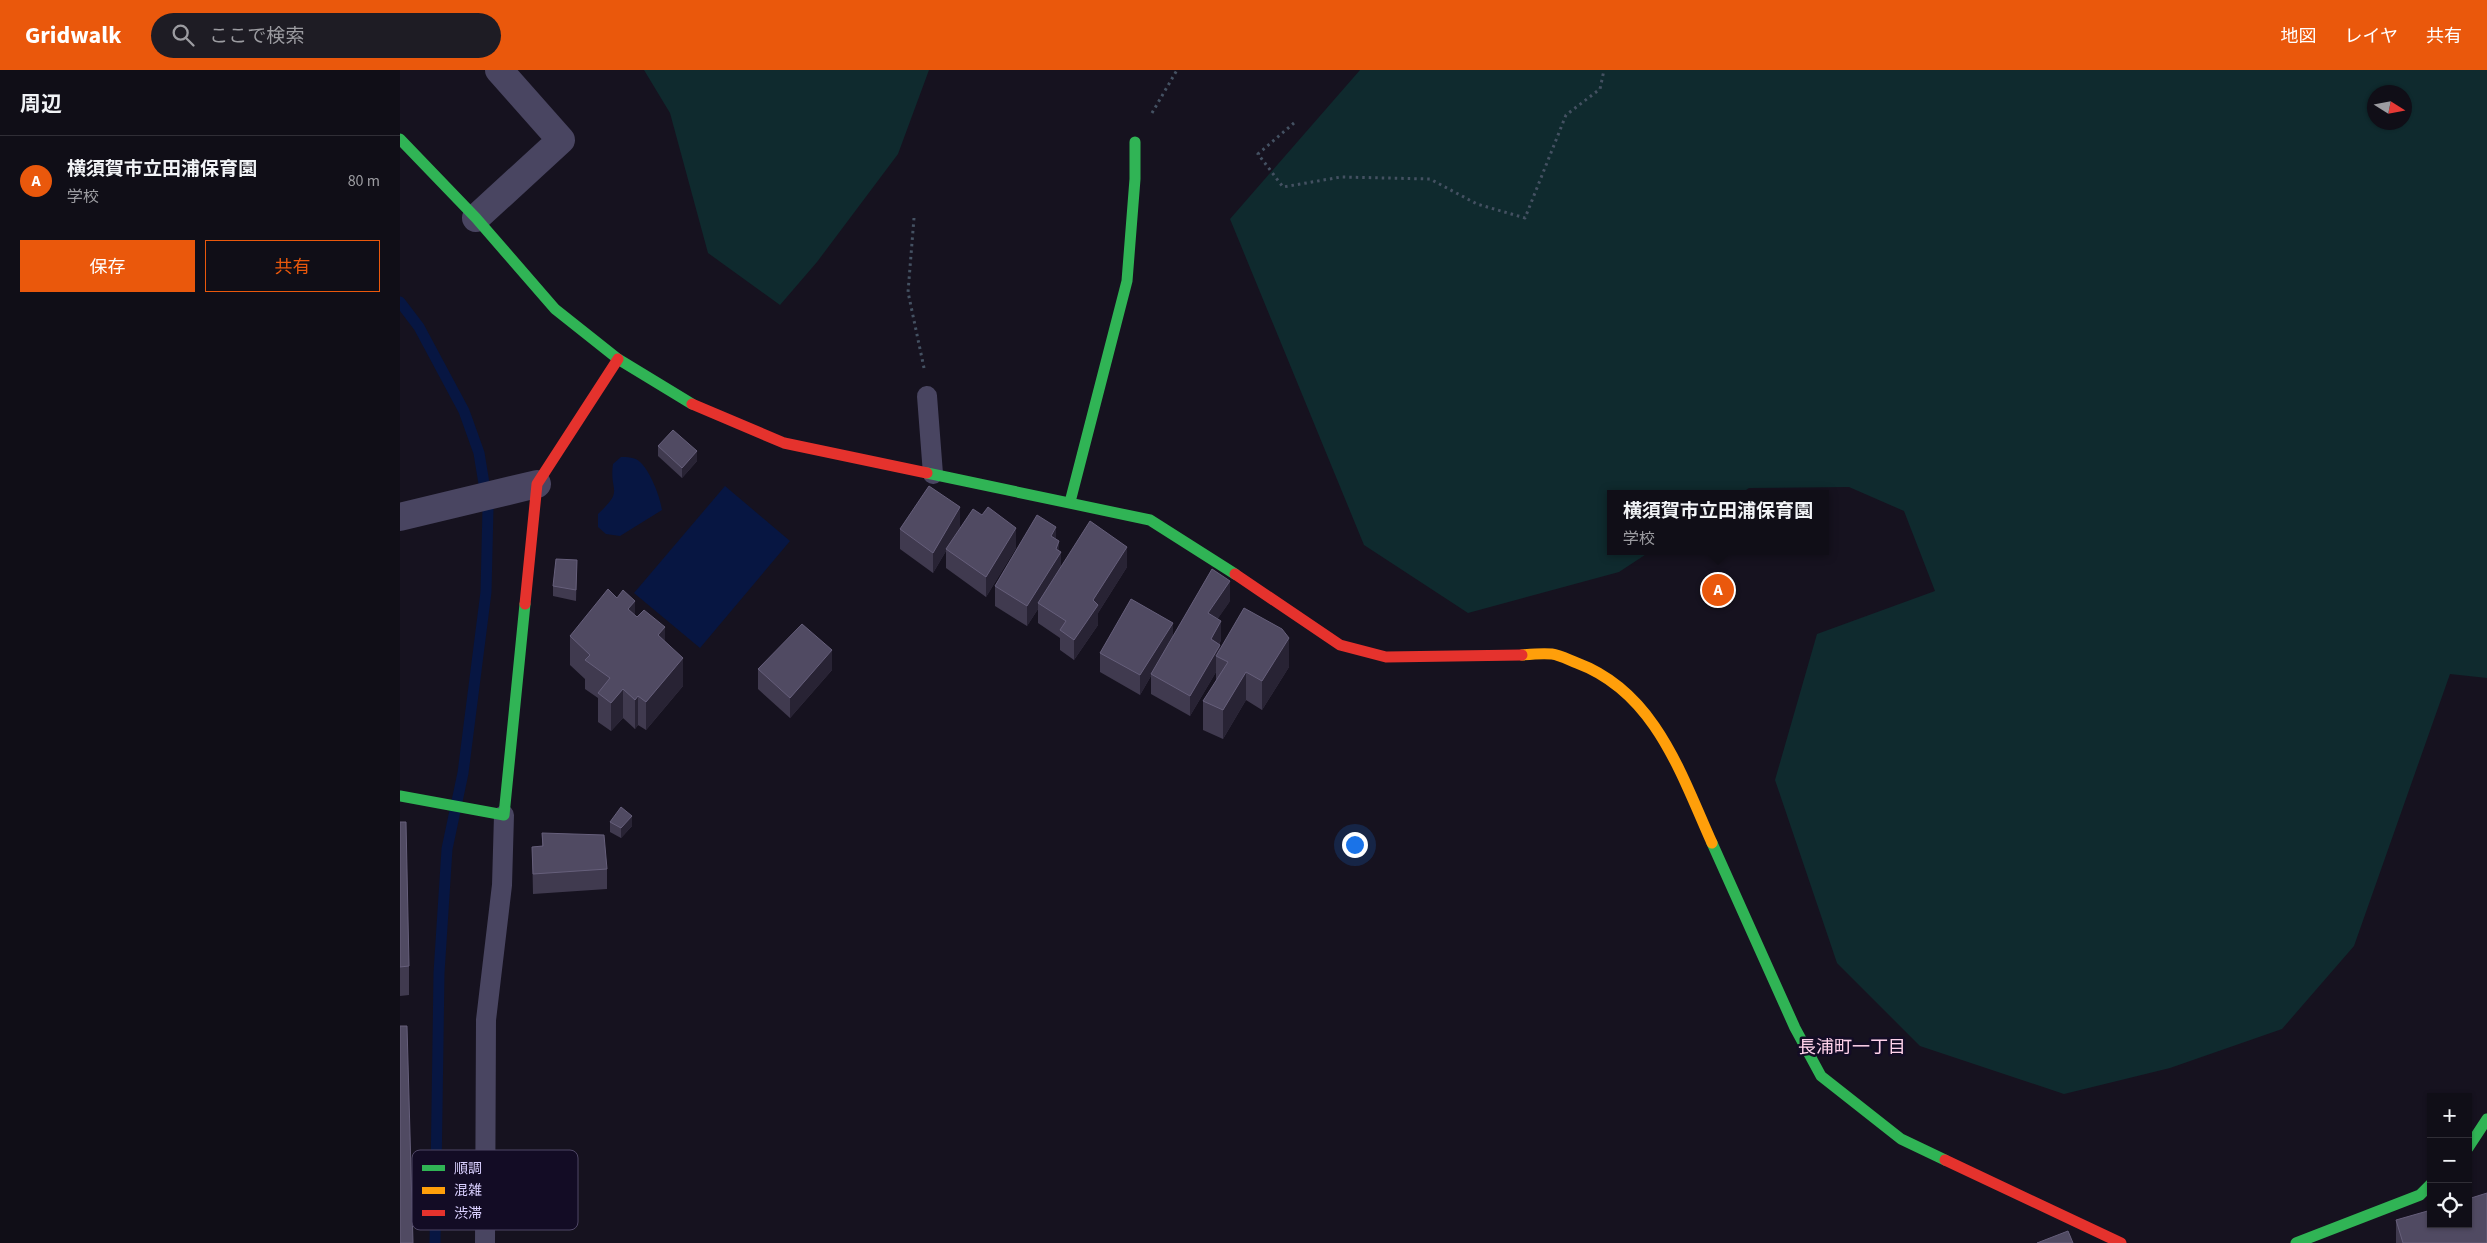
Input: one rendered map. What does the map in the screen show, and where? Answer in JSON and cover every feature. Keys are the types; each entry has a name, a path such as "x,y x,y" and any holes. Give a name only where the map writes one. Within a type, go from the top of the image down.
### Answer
{"street":[{"path":"476,218 561,140 499,70"},
{"path":"400,139 476,218 555,309 618,359 700,408 784,443 1150,520 1340,644 1386,657 1554,654 1591,668 1628,693 1651,719 1672,755 1795,1028 1821,1076 1901,1139 2121,1243"},
{"path":"1070,502 1126,281 1135,179 1135,142"},
{"path":"400,796 504,815 537,484 618,359"},
{"path":"400,517 537,484"},
{"path":"2472,1144 2486,1128"},
{"path":"2296,1243 2420,1195 2427,1188"}],"lane":[{"path":"927,396 933,474"},
{"path":"485,1150 486,1020 502,885 504,815"},
{"path":"485,1230 485,1243"}],"path":[{"path":"1135,142 1177,70"},
{"path":"1294,123 1258,154 1283,187 1342,177 1430,179 1477,204 1524,218 1566,115 1600,90 1604,70"},
{"path":"914,218 908,292 924,367 927,396"}],"green space":[{"path":"644,70 929,70 898,154 817,262 780,305 708,253 670,113"},
{"path":"1360,70 2487,70 2487,678 2450,674 2354,946 2282,1029 2170,1068 2064,1094 1920,1046 1837,963 1775,780 1817,634 1935,591 1904,511 1849,487 1749,488 1746,490 1607,490 1607,555 1645,555 1619,572 1468,613 1364,545 1230,219"}],"water":[{"path":"621,457 636,459 644,466 654,484 662,510 620,536 606,534 598,527 598,514 614,495 613,464"},
{"path":"725,486 790,541 700,648 634,593"}],"building":[{"path":"673,430 697,451 682,468 658,446"},
{"path":"929,486 960,507 933,553 900,529"},
{"path":"988,507 1016,528 986,577 946,549 973,509 982,515"},
{"path":"1037,515 1056,527 1051,536 1059,541 1056,549 1061,552 1027,606 995,586"},
{"path":"1090,521 1127,547 1093,600 1098,605 1074,640 1060,630 1066,621 1038,603"},
{"path":"556,559 577,560 576,590 553,586"},
{"path":"1212,569 1230,581 1208,613 1221,621 1211,639 1220,645 1190,696 1151,674"},
{"path":"608,589 617,598 623,590 635,601 628,609 637,617 644,610 665,627 658,635 683,658 646,702 638,696 635,700 623,689 611,703 598,693 610,678 585,660 590,655 570,636"},
{"path":"1131,599 1173,623 1140,675 1100,653"},
{"path":"1244,608 1282,629 1289,638 1262,681 1246,672 1223,710 1203,701 1228,662 1216,656"},
{"path":"802,624 832,650 790,698 758,669"},
{"path":"621,807 632,816 621,828 610,822"},
{"path":"400,822 406,822 409,966 400,967"},
{"path":"542,833 604,835 607,869 533,874 532,847 543,846"},
{"path":"400,1026 407,1026 413,1243 400,1243"},
{"path":"2487,1193 2487,1243 2403,1243 2396,1220 2427,1211 2427,1228 2472,1228 2472,1198"},
{"path":"2068,1231 2073,1243 2037,1243"}],"waterway":[{"path":"400,302 419,327 464,411 479,453 488,508 486,592 463,773 447,849 439,973 436,1150"},
{"path":"435,1230 435,1243"}],"traffic: fast":[{"path":"400,139 476,218 555,309 618,359 692,404"},
{"path":"1070,502 1127,281 1135,179 1135,142"},
{"path":"927,473 1150,520 1235,574"},
{"path":"400,796 504,815 525,604"},
{"path":"1712,843 1795,1028 1821,1076 1901,1139 1945,1160"},
{"path":"2472,1142 2487,1119"},
{"path":"2296,1243 2420,1195 2427,1188"}],"traffic: slow":[{"path":"1522,655 1548,654 1561,656 1604,676 1627,694 1646,715 1662,738 1689,790 1712,843"}],"traffic: jam":[{"path":"525,604 537,484 618,359"},
{"path":"692,404 784,443 927,473"},
{"path":"1235,574 1340,645 1386,657 1522,655"},
{"path":"1945,1160 2121,1243"}],"place":[{"name":"横須賀市立田浦保育園","path":"1718,590"}],"district":[{"name":"長浦町一丁目","path":"1852,1047"}]}
